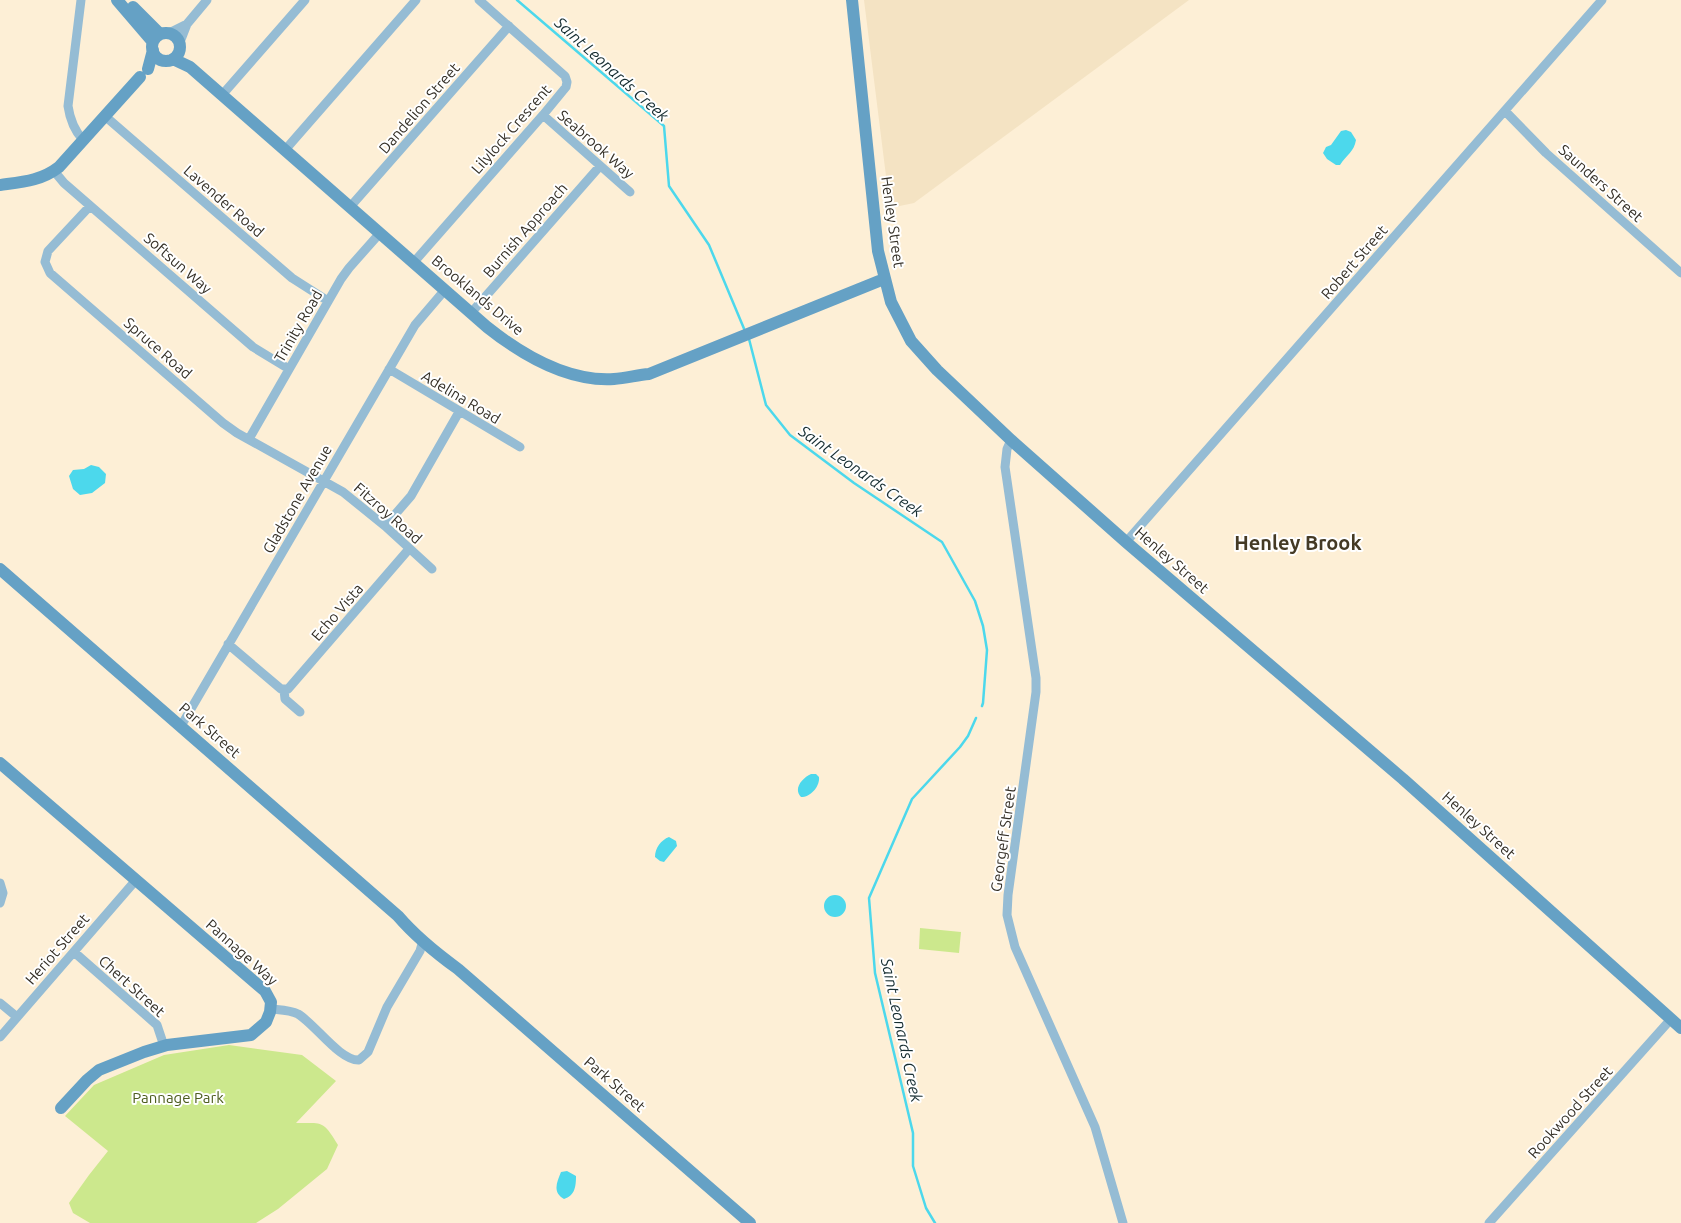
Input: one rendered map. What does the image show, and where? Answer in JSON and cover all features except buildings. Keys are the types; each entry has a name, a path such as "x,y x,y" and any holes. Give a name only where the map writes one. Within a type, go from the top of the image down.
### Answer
{"street":[{"path":"81,0 68,106 70,120 83,140"},
{"path":"117,0 159,40"},
{"path":"126,0 159,40 159,59 174,53"},
{"path":"0,185 36,180 54,171 106,117 144,73 174,53 187,24 207,0"},
{"path":"222,95 305,0"},
{"path":"285,150 416,0"},
{"name":"Lilylock Crescent","path":"414,262 566,87 565,76 479,0"},
{"name":"Henley Street","path":"852,0 878,251 891,302 911,341 937,370 1011,440 1126,542 1403,779 1676,1023"},
{"name":"Robert Street","path":"1126,542 1602,0"},
{"path":"144,73 159,40 187,24"},
{"name":"Dandelion Street","path":"350,207 509,26"},
{"path":"159,40 176,36 174,53"},
{"name":"Brooklands Drive","path":"174,53 470,313 507,343 554,368 584,376 614,379 649,374 884,279"},
{"name":"Saunders Street","path":"1505,111 1546,152 1681,273"},
{"name":"Seabrook Way","path":"543,115 630,192"},
{"name":"Lavender Road","path":"106,117 292,278 328,301"},
{"name":"Burnish Approach","path":"470,313 600,166"},
{"name":"Softsun Way","path":"54,171 64,183 90,206 254,347 289,369"},
{"name":"Spruce Road","path":"90,206 48,251 45,262 50,273 223,424 324,481"},
{"name":"Trinity Road","path":"249,439 348,268 380,233"},
{"name":"Gladstone Avenue","path":"181,726 415,325 444,291"},
{"name":"Adelina Road","path":"389,370 520,447"},
{"path":"386,526 412,496 459,412"},
{"name":"Georgeff Street","path":"1011,440 1007,449 1004,466 1036,678 1036,692 1008,895 1007,915 1015,947 1095,1127 1123,1223"},
{"name":"Fitzroy Road","path":"324,481 343,492 386,526 432,569"},
{"name":"Echo Vista","path":"284,690 288,689 409,549"},
{"name":"Park Street","path":"0,569 398,916 437,954 458,969 750,1223"},
{"path":"228,644 284,690 285,699 300,712"},
{"name":"Pannage Way","path":"0,763 265,991 271,1002 271,1009 266,1022 251,1035 164,1046 99,1070 61,1108"},
{"name":"Heriot Street","path":"0,1037 136,880"},
{"path":"0,883 4,892 0,903"},
{"name":"Park Street","path":"398,916 414,926 441,949 458,969"},
{"path":"271,1009 298,1014 351,1059 359,1060 368,1052 388,1007 420,951 422,944 420,939"},
{"name":"Chert Street","path":"74,952 157,1025 164,1046"},
{"path":"0,1003 16,1017"},
{"name":"Rookwood Street","path":"1489,1223 1676,1023"}],"shaded area":[{"path":"864,0 1189,0 914,203 890,208"}],"green space":[{"path":"920,928 961,932 959,953 919,949"},
{"name":"Pannage Park","path":"229,1045 302,1055 336,1081 296,1123 317,1123 329,1131 338,1145 327,1169 278,1209 256,1223 90,1223 73,1213 69,1203 108,1151 65,1116 94,1085 164,1055"}],"water":[{"path":"1341,131 1351,132 1356,140 1355,144 1340,165 1336,165 1327,159 1323,153"},
{"path":"91,465 99,467 106,474 105,483 92,493 80,495 73,489 69,476 73,470 84,469"},
{"path":"811,774 816,774 819,777 818,784 811,793 801,797 798,787"},
{"path":"669,837 676,841 677,846 664,862 660,861 655,857 656,850 661,842"},
{"path":"835,895 843,898 846,906 843,914 835,917 827,914 824,906 827,898"},
{"path":"567,1171 576,1176 576,1183 571,1196 564,1199 558,1193 556,1187 561,1172"}],"waterway":[{"name":"Saint Leonards Creek","path":"517,0 664,126 669,186 709,245 745,331"},
{"name":"Saint Leonards Creek","path":"749,339 766,405 790,435 854,483 942,542 975,601 983,626 987,650 982,706"},
{"name":"Saint Leonards Creek","path":"935,1223 926,1208 913,1166 913,1133 875,973 869,898 912,799 960,747 968,736 976,718"}],"district":[{"name":"Henley Brook","path":"1298,542"}]}
